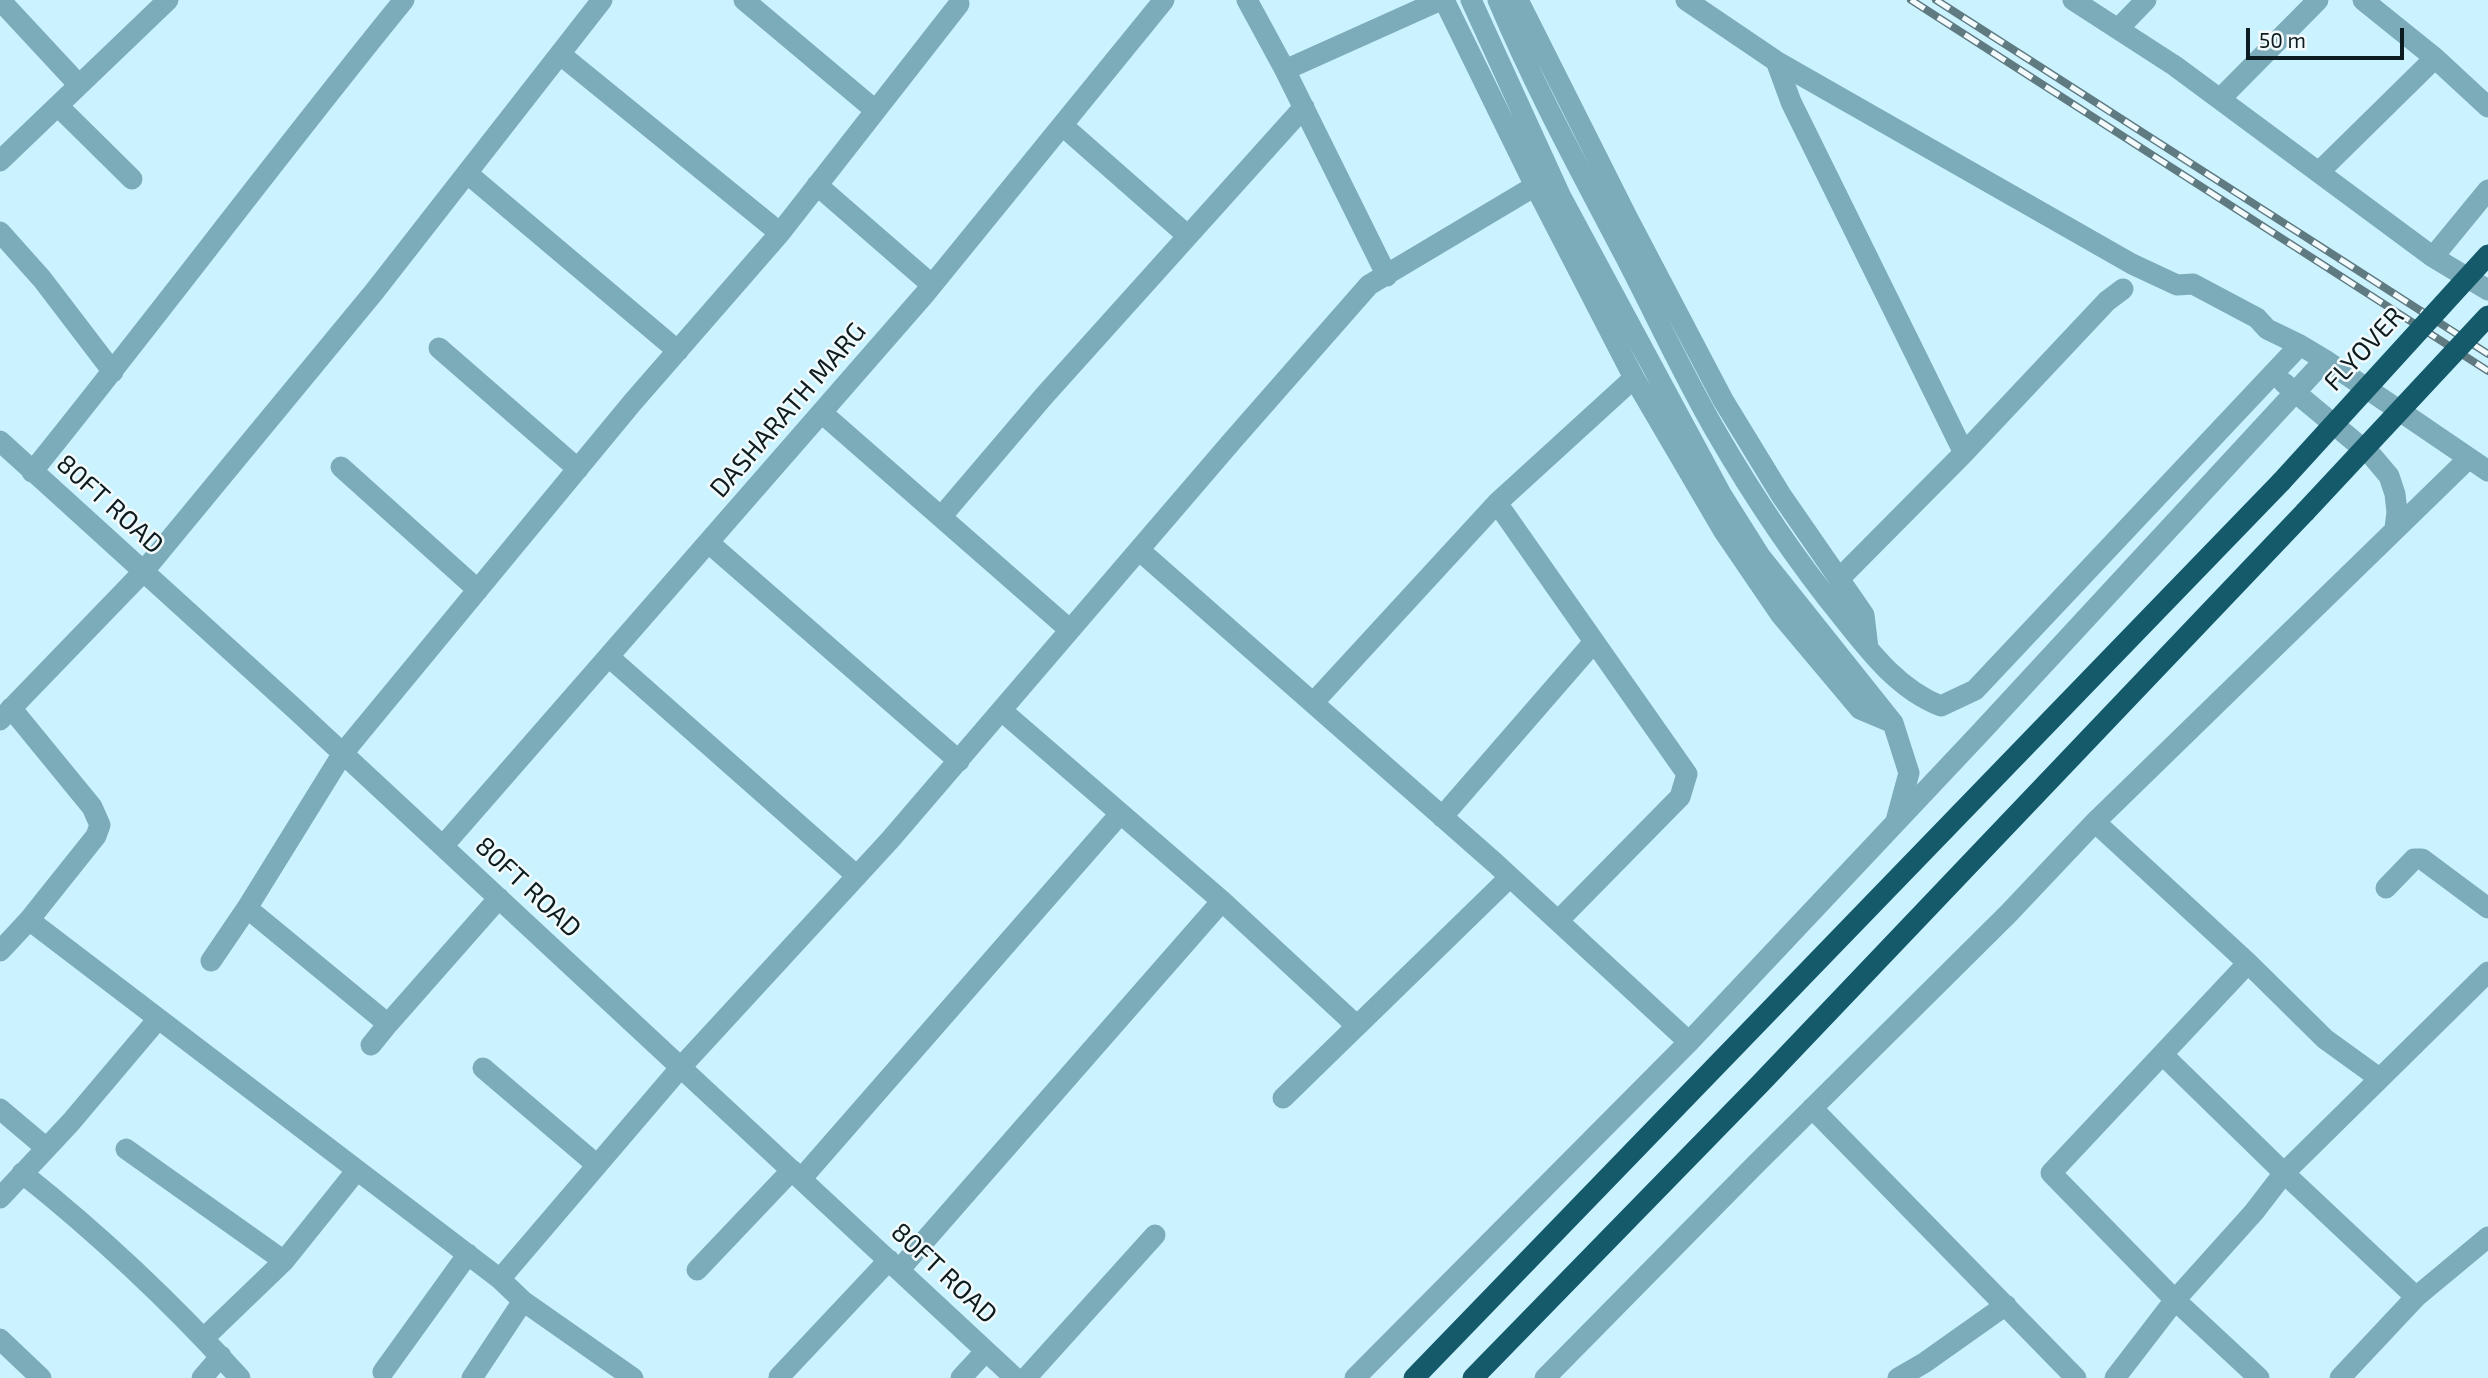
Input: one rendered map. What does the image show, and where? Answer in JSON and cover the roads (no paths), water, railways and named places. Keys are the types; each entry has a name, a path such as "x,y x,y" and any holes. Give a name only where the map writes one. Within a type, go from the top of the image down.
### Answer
{"highway":[{"name":"FLYOVER","path":"1414,1378 2281,482 2488,255"},
{"path":"1473,1378 1768,1075 2305,512 2488,316"}],"street":[{"path":"0,0 79,85"},
{"path":"0,161 168,0"},
{"path":"32,472 404,0"},
{"path":"0,951 29,920 96,836 100,825 92,807 5,714 143,572 374,292 602,0"},
{"path":"744,0 875,110"},
{"name":"DASHARATH MARG","path":"443,846 932,285 1164,0"},
{"path":"1247,0 1304,107 1387,276"},
{"path":"1285,70 1443,0 1634,378 1723,530 1781,615 1860,709 1893,723"},
{"path":"1471,0 1561,197 1721,494 1760,556 1893,723 1909,773 1896,822"},
{"path":"1498,0 1572,156 1716,431 1779,531 1819,588 1868,649 1910,689 1941,706 1975,690 2300,345"},
{"path":"1518,0 1723,400 1775,485 1864,615 1868,649"},
{"path":"1686,0 1776,61 2132,264 2177,285 2193,285 2257,318 2267,330 2325,360 2488,471"},
{"path":"2073,0 2175,66 2433,257 2488,290"},
{"path":"2118,29 2146,0"},
{"path":"2220,99 2318,0"},
{"path":"2363,0 2435,58 2488,107"},
{"path":"211,961 343,753 578,469 780,233 960,5"},
{"path":"561,55 780,233"},
{"path":"2319,172 2435,58"},
{"path":"1776,61 1791,102 1964,453"},
{"path":"58,106 132,179"},
{"path":"941,517 1044,396 1304,107"},
{"path":"1063,126 1188,236"},
{"path":"468,174 678,351"},
{"path":"817,185 932,285"},
{"path":"500,1279 681,1067 959,761 1369,285 1535,186"},
{"path":"2433,257 2488,190"},
{"path":"0,232 42,279 113,372"},
{"path":"1839,579 1964,453 2107,301 2123,289"},
{"path":"439,348 578,469"},
{"path":"1355,1378 1689,1042 2325,360"},
{"path":"2273,374 2374,457 2389,476 2395,494 2395,528"},
{"path":"1313,704 1497,502 1634,378"},
{"path":"822,413 1070,630"},
{"name":"80FT ROAD","path":"2,448 32,472 343,753 1015,1378"},
{"path":"1545,1378 2008,914 2095,822 2468,459"},
{"path":"341,467 478,590"},
{"path":"1497,502 1687,774 1680,797 1558,921"},
{"path":"709,543 959,761"},
{"path":"1139,550 1510,877 1689,1042"},
{"path":"1442,817 1594,642"},
{"path":"609,657 857,876"},
{"path":"1002,711 1222,901 1357,1026 1360,1023"},
{"path":"697,1270 796,1175 1120,814"},
{"path":"2095,822 2248,962 2325,1039 2379,1079"},
{"path":"2386,888 2413,859 2422,859 2488,908"},
{"path":"1283,1098 1510,877"},
{"path":"371,1045 499,898"},
{"path":"779,1377 894,1265 1222,901"},
{"path":"247,908 388,1024"},
{"path":"29,920 468,1254 523,1301 633,1378"},
{"path":"2248,962 2052,1173 2175,1300 2259,1378"},
{"path":"2115,1378 2175,1300 2255,1212 2284,1173 2488,972"},
{"path":"0,1198 71,1122 158,1019"},
{"path":"2163,1055 2416,1297"},
{"path":"483,1068 597,1165"},
{"path":"1812,1108 2076,1378"},
{"path":"0,1109 45,1147"},
{"path":"126,1149 284,1261"},
{"path":"204,1338 284,1261 357,1170"},
{"path":"22,1173 72,1213 204,1338 240,1378"},
{"path":"1026,1378 1155,1235"},
{"path":"2340,1378 2416,1297 2487,1240"},
{"path":"383,1372 468,1254"},
{"path":"472,1378 523,1301"},
{"path":"1898,1378 1924,1363 2006,1305"},
{"path":"0,1339 41,1378"},
{"path":"961,1378 986,1351"},
{"path":"202,1378 221,1356"}],"railway":[{"path":"1911,0 2488,371"},
{"path":"1936,0 2488,354"}]}
